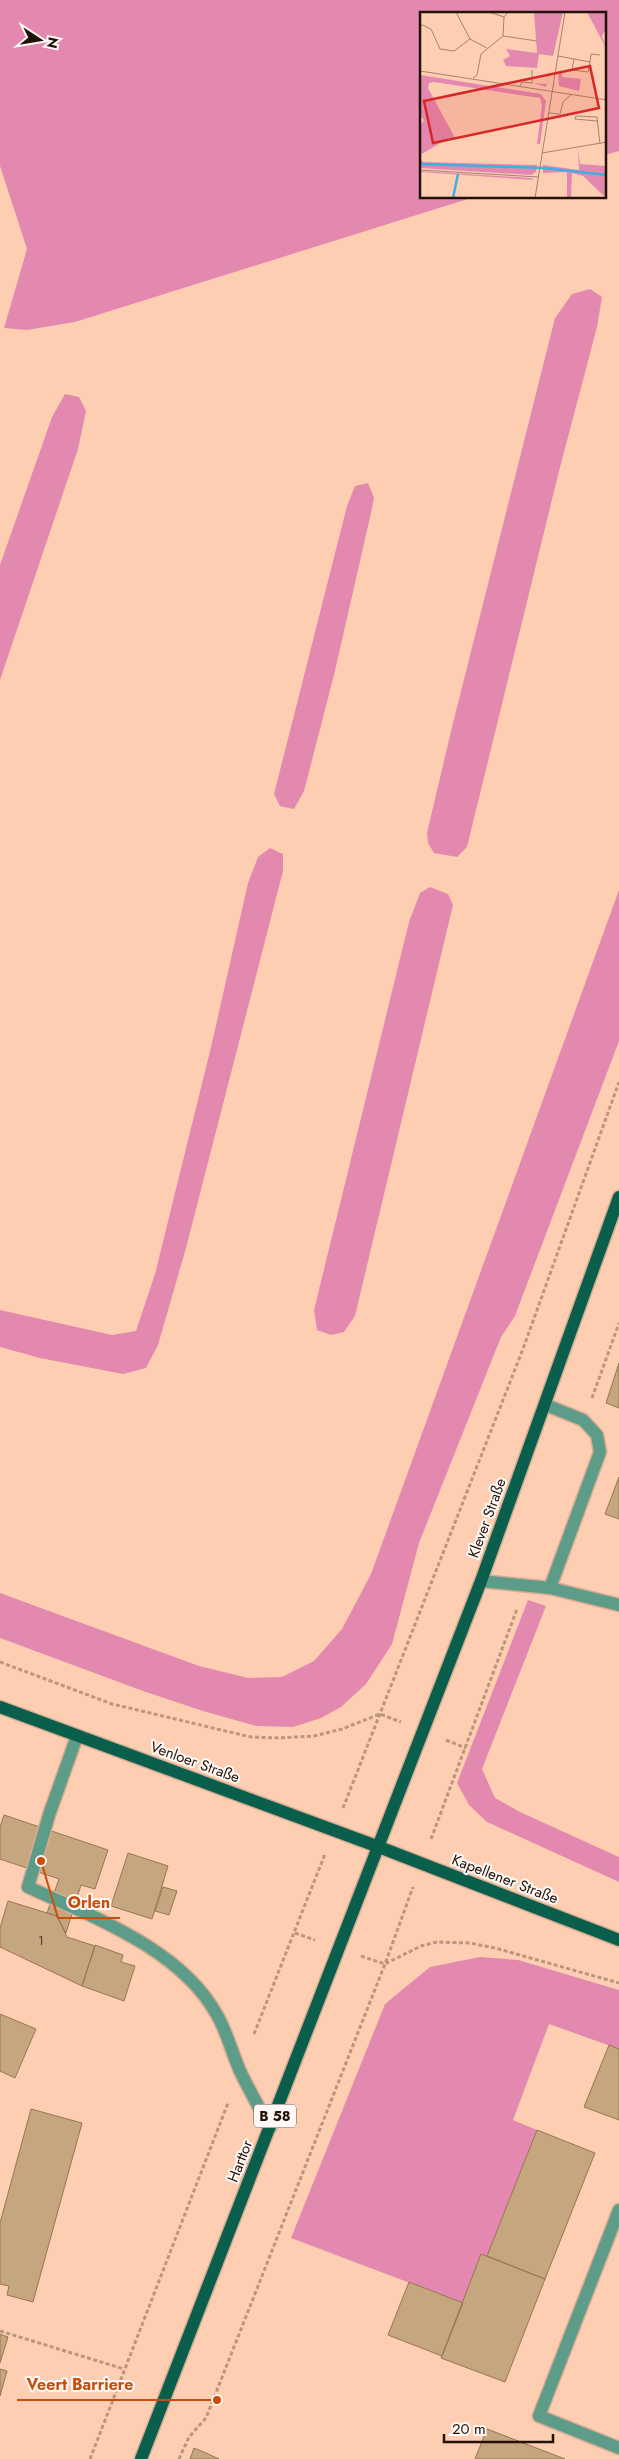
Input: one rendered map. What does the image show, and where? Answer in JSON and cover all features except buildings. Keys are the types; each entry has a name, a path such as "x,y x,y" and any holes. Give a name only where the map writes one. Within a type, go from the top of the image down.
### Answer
{"main road":[{"name":"Klever Straße","path":"379,1847 546,1405 619,1197"},
{"name":"Venloer Straße","path":"0,1707 379,1847"},
{"name":"Kapellener Straße","path":"379,1847 619,1940"},
{"name":"Harttor","path":"141,2459 379,1847"}],"lane":[{"path":"546,1405 583,1420 597,1435 600,1452 550,1588"},
{"path":"481,1581 550,1588 619,1605"},
{"path":"77,1736 49,1815 28,1887 106,1923 176,1965 190,1979 217,2014 240,2071 270,2128"},
{"path":"619,2210 539,2416 619,2448"}],"path":[{"path":"380,1714 523,1350 619,1082"},
{"path":"0,1662 112,1704 251,1737 314,1736 342,1729 380,1714 466,1748"},
{"path":"90,2459 295,1933 385,1964"},
{"path":"179,2459 189,2437 206,2418 385,1964 421,1946 437,1942 464,1942 495,1948 619,1983"},
{"path":"0,2331 124,2369"}],"shaded area":[{"path":"0,0 619,0 619,151 606,155 606,12 420,12 420,199 468,199 75,322 27,330 4,328 27,249 0,166"},
{"path":"590,289 602,297 597,327 558,475 467,847 457,857 434,853 428,843 427,833 555,318 572,294"},
{"path":"65,394 79,397 86,411 78,449 0,680 0,565 52,417"},
{"path":"368,483 374,498 371,513 334,675 304,791 294,809 280,806 274,794 347,506 355,486"},
{"path":"270,848 283,854 283,871 186,1248 158,1345 146,1368 123,1374 40,1358 0,1347 0,1310 112,1335 136,1331 155,1274 212,1043 248,883 258,857"},
{"path":"430,887 448,894 453,905 355,1316 344,1332 331,1335 317,1330 314,1310 409,922 420,893"},
{"path":"619,890 619,1041 515,1316 501,1337 419,1543 392,1644 366,1684 341,1707 321,1718 293,1727 256,1726 143,1691 0,1638 0,1593 199,1666 248,1678 282,1677 314,1661 342,1629 371,1574"},
{"path":"528,1600 546,1606 482,1769 495,1798 520,1812 619,1857 619,1882 487,1822 469,1805 457,1783"},
{"path":"480,1957 518,1960 619,1990 619,2049 549,2024 513,2120 537,2130 488,2256 463,2303 291,2238 385,2004 430,1967"}],"place":[{"name":"Orlen","path":"41,1861"},
{"name":"Veert Barriere","path":"217,2400"}]}
